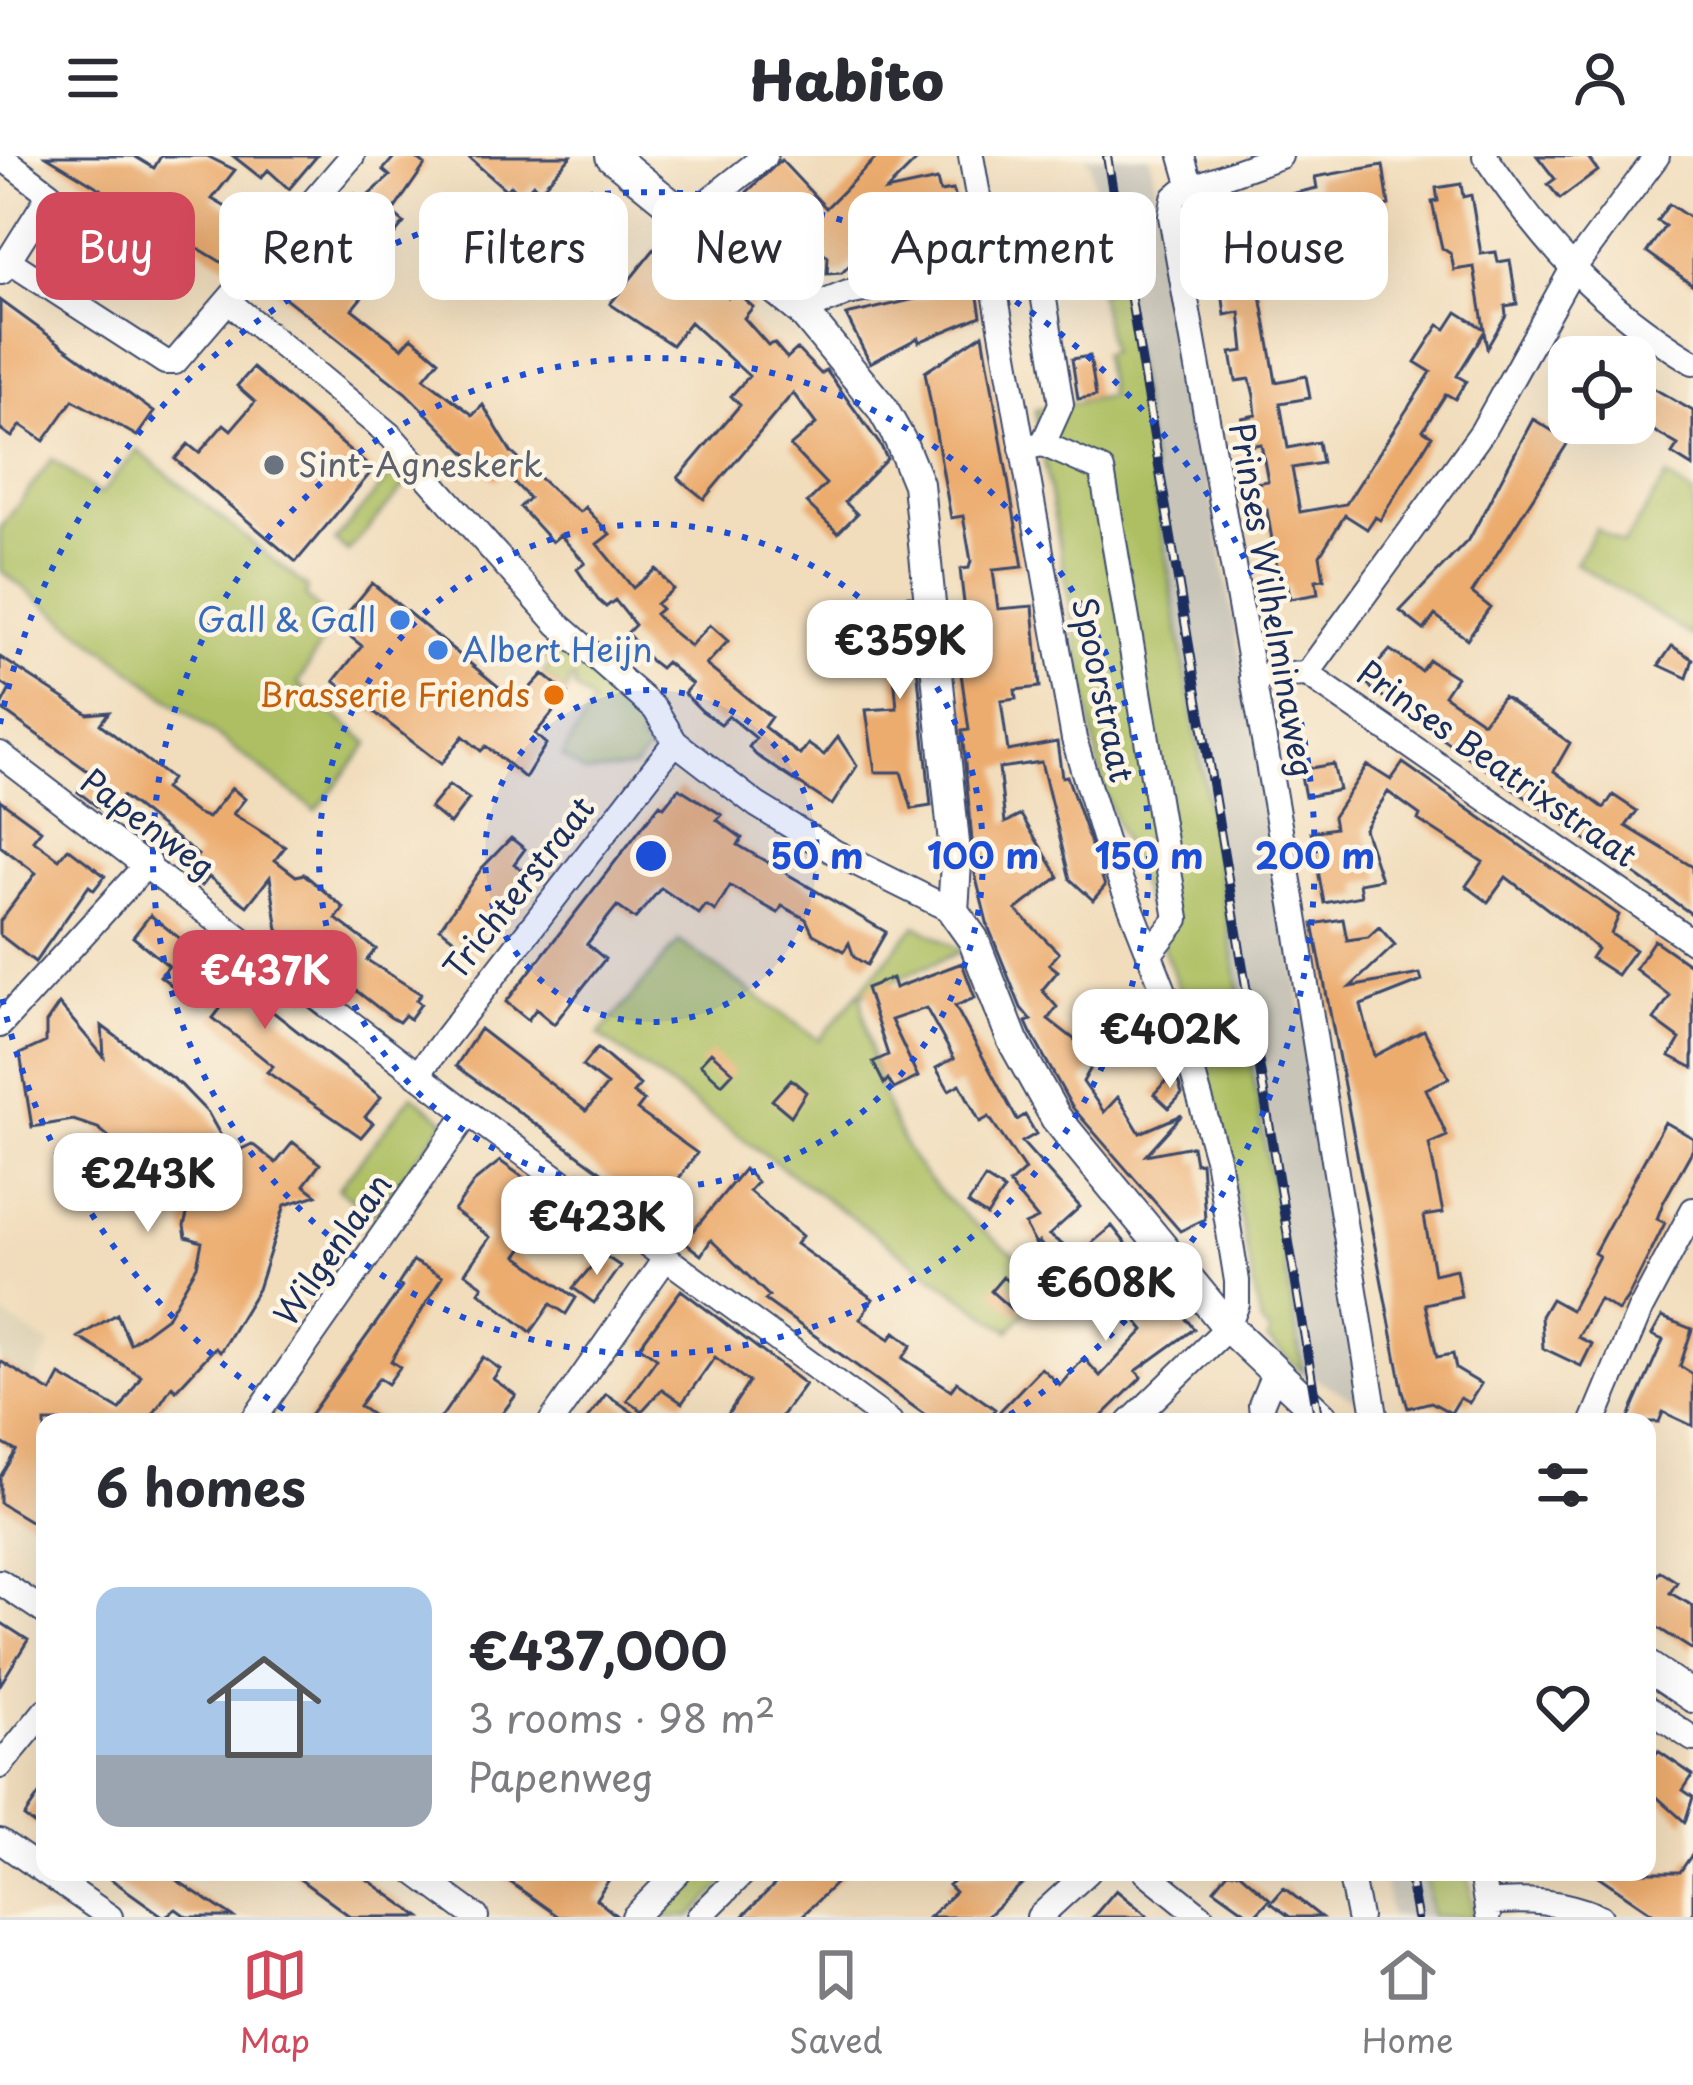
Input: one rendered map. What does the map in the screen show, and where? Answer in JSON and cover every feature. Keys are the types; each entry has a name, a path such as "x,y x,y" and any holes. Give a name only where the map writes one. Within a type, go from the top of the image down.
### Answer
{"main road":[{"path":"611,156 656,192"},
{"path":"789,300 882,408 919,484 956,863 952,911 973,939 1013,1041 1056,1118 1228,1327 1318,1413"},
{"path":"1656,1672 1693,1696"}],"street":[{"path":"4,159 50,194 4,267 165,362 184,358 352,156"},
{"path":"720,192 765,156"},
{"name":"Spoorstraat","path":"970,156 976,192"},
{"path":"1182,156 1191,187 1280,156"},
{"path":"1485,156 1539,236 1572,270 1653,337 1693,362"},
{"path":"1307,674 1483,431 1572,270 1657,156"},
{"name":"Prinses Wilhelminaweg","path":"1191,187 1174,198 1171,216 1375,1413"},
{"path":"802,311 848,292"},
{"name":"Spoorstraat","path":"998,300 1033,446 1074,739 1106,842 1153,951 1217,1158 1238,1296 1228,1327"},
{"name":"Spoorstraat","path":"1033,446 1061,404 1044,300"},
{"path":"229,302 391,436 558,624 655,710 675,742 814,840 952,911"},
{"path":"1033,446 1102,470 1177,919 1153,951"},
{"name":"Prinses Beatrixstraat","path":"1252,677 1307,674 1693,942"},
{"name":"Trichterstraat","path":"417,1075 675,742"},
{"name":"Papenweg","path":"0,754 148,863 417,1075 878,1413"},
{"path":"4,1014 148,863"},
{"name":"Wilgenlaan","path":"258,1413 468,1113"},
{"path":"1597,1413 1640,1310 1693,1210"},
{"path":"557,1413 665,1259"},
{"path":"1139,1413 1228,1327"},
{"path":"1262,1413 1274,1373"},
{"path":"0,1582 36,1606"},
{"path":"1656,1714 1693,1739"},
{"path":"0,1766 36,1722"},
{"path":"0,1841 36,1866"},
{"path":"58,1881 110,1917"},
{"path":"427,1881 476,1917"},
{"path":"634,1917 669,1881"},
{"path":"700,1917 735,1881"},
{"path":"1039,1917 1078,1881"},
{"path":"1157,1881 1202,1917"},
{"path":"1352,1881 1359,1917"},
{"path":"1488,1910 1527,1899 1567,1904 1600,1917"}],"shaded area":[{"path":"1085,156 1150,156 1290,933 1363,1404 1303,1372 1123,300 1156,300 1156,192 1095,192"},
{"path":"0,1313 51,1346 0,1445"},
{"path":"1385,1881 1426,1881 1432,1917 1391,1917"}],"green space":[{"path":"1100,300 1123,300 1303,1372 1267,1340 1270,1333 1261,1323 1220,1116 1190,1018 1103,788 1035,410 1109,396 1102,354 1110,352"},
{"path":"137,450 308,588 306,597 333,623 298,684 369,743 316,811 0,570 0,529 52,459 100,495"},
{"path":"397,467 409,481 348,552 335,541"},
{"path":"1667,477 1693,495 1693,637 1575,563 1596,528 1623,545"},
{"path":"560,638 649,726 649,733 640,734 640,745 649,746 649,751 634,768 585,773 562,756 593,704 574,688 575,680 570,679 566,692 543,674 552,662 543,657"},
{"path":"916,925 962,951 861,995 869,1043 890,1115 928,1179 970,1220 1050,1283 1009,1331 599,1035 679,941 819,1040"},
{"path":"412,1095 446,1121 373,1215 338,1189"},
{"path":"687,1881 727,1881 691,1917 651,1917"},
{"path":"1426,1881 1469,1881 1475,1917 1432,1917"}],"building":[{"path":"46,156 134,156 154,168 161,156 207,156 235,170 212,199 219,203 219,261 195,246 195,192 105,192"},
{"path":"233,156 317,156 289,189 268,170 261,178"},
{"path":"395,156 414,156 425,165 395,209 395,192 372,192 390,176 383,170"},
{"path":"467,156 571,156 540,190 533,184 526,192 511,185 506,190"},
{"path":"878,156 921,156 886,191 937,180 940,192 848,192 848,267 842,273 827,274 826,208"},
{"path":"1537,156 1587,156 1598,171 1560,199 1548,184 1555,179"},
{"path":"781,160 811,192 747,192"},
{"path":"1383,165 1387,192 1299,192 1317,188 1315,177"},
{"path":"1461,184 1463,197 1471,195 1481,254 1496,252 1498,262 1510,260 1517,304 1505,306 1506,315 1487,348 1484,332 1457,376 1466,381 1455,399 1446,394 1423,430 1432,436 1380,520 1375,517 1367,529 1345,515 1320,555 1324,579 1316,580 1318,594 1290,599 1288,585 1280,587 1267,510 1259,511 1255,483 1268,481 1261,444 1248,446 1242,418 1256,415 1254,396 1250,379 1236,381 1231,353 1244,351 1240,312 1225,315 1223,300 1262,300 1276,382 1306,376 1310,398 1280,403 1288,448 1318,442 1322,463 1292,468 1300,512 1346,504 1431,372 1415,362 1439,325 1446,329 1457,312 1484,329 1474,267 1454,270 1451,254 1442,248 1432,202 1438,201 1436,188"},
{"path":"1669,204 1693,220 1693,285 1647,252 1665,226 1657,221"},
{"path":"652,252 652,300 745,300 753,307 744,318 768,345 774,343 787,358 797,349 821,374 826,370 887,459 845,502 857,514 838,533 807,503 826,484 790,446 816,424 793,393 704,499 678,478 740,405 731,396 749,376 690,322 672,345 610,304 628,300 628,282"},
{"path":"0,300 154,412 137,436 73,400 44,441 21,425 12,437 0,429"},
{"path":"288,300 359,300 352,309 402,348 412,337 439,360 424,378 473,415 483,405 511,452 565,501 580,512 585,507 610,534 597,544 633,588 656,569 673,589 656,604 661,609 655,614 669,629 690,646 710,625 728,641 706,665 771,717 764,727 800,755 808,744 824,755 838,737 857,766 832,805 756,755 749,747 756,738 729,716 721,724 702,711 684,693 692,684 666,662 660,668 651,661 627,633 635,625 615,600 606,607 598,600 577,569 585,563 560,535 552,542 520,507 529,498 504,472 496,480 487,474 406,393"},
{"path":"911,300 978,300 981,316 919,342 918,338 870,363 846,315"},
{"path":"983,334 1023,567 993,570 998,609 1033,606 1040,687 1015,690 1016,699 1001,701 1008,751 1057,742 1062,777 1067,776 1105,886 1093,900 1070,879 1041,762 999,768 1005,823 1021,815 1059,877 1016,910 1059,953 1049,964 1058,971 1042,990 1057,1007 1048,1019 1097,1057 1083,1082 1104,1112 1118,1097 1140,1133 1182,1115 1146,1155 1192,1146 1195,1163 1201,1162 1205,1219 1180,1231 1072,1107 1026,1022 1031,1020 1021,1008 988,926 975,874 962,731 969,730 956,638 968,637 960,569 969,568 971,561 963,516 951,518 925,372"},
{"path":"1090,356 1096,396 1078,399 1072,359"},
{"name":"Sint-Agneskerk","path":"253,368 373,470 296,562 175,459 188,444 199,453 224,424 231,430 255,402 237,386"},
{"path":"1656,390 1693,411 1693,467 1672,454 1678,445 1656,432"},
{"path":"1533,419 1548,428 1548,444 1567,444 1472,593 1490,607 1467,639 1435,615 1424,630 1400,611 1470,538"},
{"path":"372,583 517,702 543,674 568,694 535,734 546,744 525,778 486,746 481,751 463,736 441,764 334,681 362,646 337,626"},
{"path":"910,596 931,806 912,809 901,772 875,772 866,710 897,708 892,652 877,653 865,609 880,607 880,599"},
{"path":"836,606 864,632 840,643 820,624"},
{"path":"1672,646 1693,659 1687,678 1659,665"},
{"path":"1390,650 1421,671 1429,660 1456,677 1444,695 1483,722 1503,696 1570,743 1554,771 1604,808 1613,795 1637,811 1626,826 1693,867 1693,915 1372,689 1364,679"},
{"path":"0,657 88,714 109,712 100,724 171,779 164,789 196,813 208,818 232,788 245,799 233,814 285,847 275,860 296,876 304,874 344,908 336,919 376,949 367,960 421,994 416,1000 421,1004 410,1019 405,1015 399,1022 390,1017 278,930 270,877 247,906 209,877 202,886 184,873 198,855 122,796 108,815 78,792 92,774 0,708 10,689 0,682"},
{"path":"1403,763 1619,915 1611,934 1635,950 1617,975 1591,958 1597,949 1506,877 1488,902 1466,886 1483,862 1418,820 1420,815 1388,792 1364,829 1381,879 1359,883 1361,896 1324,903 1311,832 1335,828 1333,817 1367,765 1391,780"},
{"path":"1333,764 1339,790 1305,797 1300,770"},
{"path":"449,785 469,799 450,824 430,808"},
{"path":"679,788 722,815 717,820 742,838 738,845 886,932 867,965 854,957 849,943 844,951 813,934 806,919 782,906 778,913 730,886 715,911 706,905 699,914 661,888 635,919 617,906 609,916 587,944 605,959 554,1024 536,1009 528,1020 506,1002 660,804 664,807"},
{"path":"0,800 41,830 33,840 59,859 68,848 105,876 94,890 89,886 35,962 0,935 0,921 36,873 0,846"},
{"path":"511,838 525,849 514,864 527,873 478,927 481,930 467,949 440,928 482,868"},
{"path":"150,915 381,1097 365,1117 373,1123 361,1137 267,1072 273,1066 213,1018 220,1009 200,992 183,979 175,988 160,976 169,966 133,937"},
{"path":"1343,919 1347,940 1368,937 1379,927 1395,945 1350,987 1420,974 1422,981 1361,1005 1374,1056 1424,1030 1449,1078 1426,1089 1447,1136 1429,1144 1443,1213 1424,1216 1434,1274 1456,1269 1461,1296 1425,1304 1437,1357 1453,1354 1456,1369 1481,1384 1469,1403 1460,1398 1451,1413 1431,1402 1408,1408 1403,1392 1313,924"},
{"path":"1654,940 1693,967 1693,1068 1670,1056 1680,1039 1654,1020 1670,996 1635,969"},
{"path":"962,963 975,998 955,1006 1017,1120 1025,1115 1036,1134 1022,1142 1080,1207 1049,1235 1083,1259 1069,1278 1039,1242 1036,1245 1025,1225 1038,1219 1009,1184 1025,1170 989,1117 980,1122 960,1084 949,1090 936,1068 954,1058 926,1008 891,1020 918,1077 894,1089 888,1079 884,1084 873,1062 888,1055 866,988 892,978 895,988"},
{"path":"59,1004 104,1057 102,1026 181,1085 208,1113 231,1154 252,1144 276,1163 293,1142 320,1164 304,1185 317,1195 285,1205 258,1289 220,1352 215,1348 176,1390 172,1386 154,1413 36,1413 35,1524 0,1503 0,1477 16,1451 0,1442 0,1361 51,1392 60,1375 120,1410 141,1376 78,1337 117,1314 130,1344 168,1316 197,1266 202,1242 186,1237 184,1226 196,1180 158,1194 137,1160 98,1128 73,1120 32,1127 20,1054 46,1042 46,1023"},
{"path":"480,1029 586,1111 607,1085 582,1066 597,1048 640,1085 633,1093 644,1101 637,1110 697,1153 650,1219 632,1206 637,1198 456,1066"},
{"path":"711,1052 733,1072 722,1084 700,1064"},
{"path":"1175,1071 1182,1094 1169,1108 1154,1094"},
{"path":"791,1079 806,1092 791,1116 772,1100"},
{"path":"1665,1122 1693,1138 1693,1149 1663,1203 1657,1219 1665,1223 1627,1299 1618,1311 1599,1299 1578,1337 1592,1344 1581,1366 1543,1348 1541,1316 1551,1299 1571,1310 1599,1256 1594,1253"},
{"path":"500,1161 565,1207 547,1234 538,1228 517,1256 576,1298 566,1314 551,1304 531,1332 479,1292 483,1286 465,1273 490,1237 454,1211 476,1180"},
{"path":"744,1169 757,1182 749,1191 802,1236 796,1244 873,1299 860,1319 890,1339 895,1332 912,1345 903,1358 951,1390 957,1382 995,1409 992,1413 922,1413 765,1300 769,1296 711,1240 701,1255 684,1242"},
{"path":"985,1178 1004,1190 987,1216 968,1204"},
{"path":"1112,1226 1194,1329 1136,1371 1142,1377 1105,1413 1002,1413 1041,1368 1060,1385 1084,1358 1100,1376 1144,1330 1081,1252"},
{"path":"602,1254 620,1266 594,1303 573,1288"},
{"path":"413,1261 442,1277 391,1361 400,1367 388,1384 379,1378 359,1406 369,1413 311,1413 402,1287 398,1285"},
{"path":"1003,1277 1029,1301 1018,1315 991,1291"},
{"path":"681,1290 805,1384 784,1413 729,1413 749,1382 715,1357 682,1403 662,1389 642,1411 627,1400 657,1358 640,1346"},
{"path":"1662,1317 1692,1329 1680,1366 1693,1374 1693,1426 1663,1412 1659,1422 1656,1413 1631,1413 1663,1340 1652,1335"},
{"path":"483,1357 500,1369 493,1379 516,1395 503,1413 444,1413"},
{"path":"606,1394 634,1413 592,1413"},
{"path":"1660,1571 1677,1582 1670,1593 1693,1606 1693,1650 1656,1627 1656,1576"},
{"path":"0,1622 28,1640 0,1685"},
{"path":"1656,1754 1693,1775 1683,1790 1693,1797 1685,1822 1656,1796"},
{"path":"36,1799 36,1826 24,1817"},
{"path":"1693,1853 1693,1917 1658,1917 1605,1881 1656,1881 1656,1872 1680,1872"},
{"path":"114,1881 178,1881 233,1917 187,1917 176,1909 164,1917"},
{"path":"302,1881 370,1881 420,1917 351,1917"},
{"path":"509,1881 608,1881 596,1899 618,1917 559,1917"},
{"path":"778,1881 838,1881 801,1917 742,1917"},
{"path":"953,1881 1025,1881 986,1917 929,1917 955,1892 948,1885"},
{"path":"1221,1881 1249,1881 1270,1899 1253,1917 1214,1889"},
{"path":"1284,1888 1321,1917 1290,1917 1271,1903"},
{"path":"1116,1890 1149,1917 1093,1917"}],"railway":[{"path":"1107,156 1317,1413"},
{"path":"1411,1881 1417,1917"}],"place":[{"name":"Sint-Agneskerk","path":"274,465"},
{"name":"Gall & Gall","path":"400,620"},
{"name":"Albert Heijn","path":"438,650"},
{"name":"Brasserie Friends","path":"554,695"}]}
